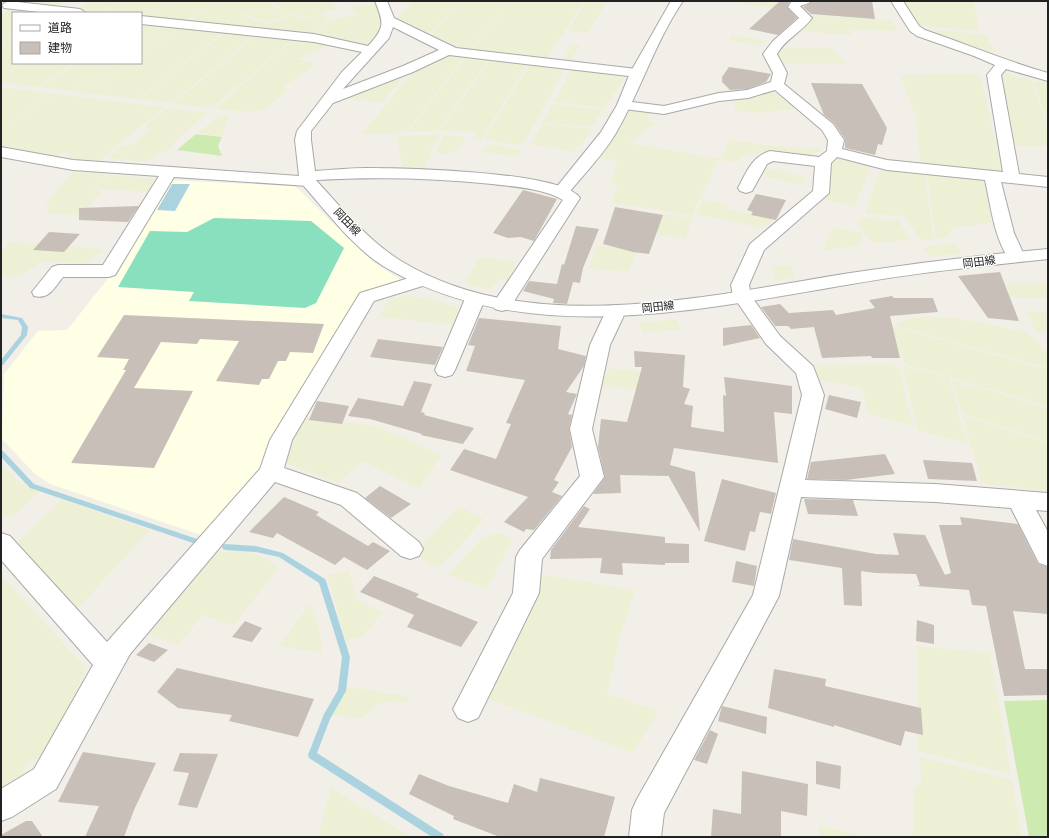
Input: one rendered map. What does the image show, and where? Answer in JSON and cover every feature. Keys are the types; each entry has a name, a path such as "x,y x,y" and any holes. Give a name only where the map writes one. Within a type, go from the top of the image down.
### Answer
{"street":[{"path":"308,178 303,140 304,132 347,75 385,35 389,20 381,1"},
{"path":"562,192 608,134 624,105 637,73 677,1"},
{"path":"777,84 780,73 770,54 773,46 801,24 806,18 794,7 796,4 805,1"},
{"path":"897,1 914,28 921,33 1003,64 1048,77"},
{"path":"9,5 71,12"},
{"path":"142,20 314,38 370,50"},
{"path":"389,20 454,52 637,73"},
{"path":"328,100 408,69 448,50"},
{"path":"1003,64 994,75 1012,178"},
{"path":"624,105 664,110 719,98 748,94 777,84"},
{"path":"645,837 648,810 766,596 813,395 806,372 773,340 742,296 740,285 756,248 821,193 829,157 836,140 828,127 789,96 777,84"},
{"path":"1,152 73,165 169,172 308,178 366,174 469,177 518,182 562,192 572,198 502,305"},
{"path":"746,188 761,161 770,156 829,157 887,165 1048,182"},
{"path":"41,292 58,271 109,270 169,172"},
{"path":"992,176 1005,233 1016,257"},
{"name":"岡田線","path":"308,178 367,243 394,265 422,280 475,299 502,305 560,312 616,311 669,306 884,274 1048,254"},
{"path":"1,806 45,780 109,663 120,646 270,472 281,440 366,297 422,280"},
{"path":"445,370 475,299"},
{"path":"468,709 526,593 529,557 592,477 581,429 600,345 616,311"},
{"path":"270,472 349,499 410,549"},
{"path":"791,488 935,493 1048,502"},
{"path":"1019,500 1048,556"},
{"path":"1,543 109,663"}],"shaded area":[{"path":"23,1 68,1 58,7 19,4"},
{"path":"91,1 118,1 103,11 95,12 76,10"},
{"path":"120,1 166,1 145,16 142,16 142,12 104,12"},
{"path":"168,1 215,1 187,21 146,16"},
{"path":"217,1 267,1 276,7 240,14 253,20 241,27 188,22"},
{"path":"272,1 329,1 340,8 306,18 292,13 269,23 242,14 281,7"},
{"path":"413,1 459,1 431,32 422,31 396,19"},
{"path":"461,1 509,1 470,49 467,50 433,36 434,35 432,33"},
{"path":"510,1 584,1 547,59 475,52 476,49 472,49"},
{"path":"586,1 607,2 588,33 567,31"},
{"path":"738,1 789,1 784,10 738,3"},
{"path":"897,1 974,1 979,31 913,25"},
{"path":"373,3 376,4 380,11 381,20 379,34 367,46 318,36 319,35 315,34 332,20 358,14 349,8"},
{"path":"11,8 48,12 12,12 12,35 1,42 1,14"},
{"path":"322,14 330,20 315,32 308,34 242,27 254,20 269,24 292,15 306,19"},
{"path":"801,15 891,20 898,31 851,30 852,35 793,31"},
{"path":"142,22 164,24 142,40"},
{"path":"165,24 179,27 142,53 142,41"},
{"path":"180,27 224,32 137,99 88,93 129,64 142,64 142,54"},
{"path":"937,30 987,35 989,43 992,44 997,52 979,52 939,38"},
{"path":"225,33 256,34 171,103 139,99"},
{"path":"258,34 287,37 287,39 291,40 212,108 173,104"},
{"path":"731,34 767,41 761,46 729,40"},
{"path":"12,37 12,64 19,64 1,76 1,43"},
{"path":"299,39 331,45 298,59 316,63 300,77 285,85 284,87 287,91 264,110 246,112 215,109 292,40"},
{"path":"571,44 580,45 570,61 563,60"},
{"path":"829,47 834,50 846,64 775,63 769,48"},
{"path":"448,54 462,56 460,57 463,58 406,132 361,135 416,68"},
{"path":"470,57 489,59 437,131 408,132 465,58"},
{"path":"491,59 528,64 481,139 474,137 476,132 439,131"},
{"path":"21,64 72,64 38,87 1,83 1,77"},
{"path":"75,64 108,64 69,91 41,87"},
{"path":"109,64 128,64 87,93 70,91"},
{"path":"530,64 565,68 522,146 484,139"},
{"path":"572,69 620,74 624,79 604,108 554,102"},
{"path":"410,70 383,102 344,99"},
{"path":"998,71 1032,80 1048,129 1048,145 1037,147 1012,145"},
{"path":"977,73 982,81 1002,172 920,162 916,117 900,75"},
{"path":"1040,81 1048,83 1048,123 1034,82"},
{"path":"1,87 53,94 1,130"},
{"path":"770,89 796,109 758,113 735,111 734,98"},
{"path":"54,94 164,107 99,161 67,158 72,153 63,152 57,157 44,155 1,144 1,131"},
{"path":"553,104 603,110 592,126 586,125 584,127 542,123"},
{"path":"626,106 651,111 647,118 655,123 631,143 719,159 692,215 612,203 617,184 610,183 617,161 591,157"},
{"path":"167,108 207,113 179,137 169,150 145,162 107,158 121,147 135,143 148,131 145,126"},
{"path":"219,115 229,116 223,136 198,133"},
{"path":"542,124 592,129 574,152 531,144"},
{"path":"441,134 431,151 425,171 404,171 396,136"},
{"path":"444,135 466,137 458,152 450,151 447,154 435,153"},
{"path":"730,140 770,146 822,148 812,156 766,151 739,158 737,162 721,160"},
{"path":"487,144 522,150 516,157 481,151"},
{"path":"828,155 872,165 854,206 813,197"},
{"path":"758,166 806,177 801,185 753,174"},
{"path":"880,169 925,174 934,240 921,240 904,216 865,214"},
{"path":"73,172 106,174 93,190 101,191 82,215 45,214 51,206 44,205"},
{"path":"927,174 983,178 992,223 953,228 946,237 936,240"},
{"path":"107,175 151,178 156,181 148,192 95,189"},
{"path":"169,180 295,186 373,262 401,280 398,286 364,291 271,441 262,466 210,538 50,484 35,474 2,439 4,374 38,331 67,330 110,276 117,276"},
{"path":"703,200 729,205 725,209 774,220 761,228 723,219 695,215"},
{"path":"656,213 692,218 686,238 648,233"},
{"path":"861,218 899,221 911,240 871,243 858,224"},
{"path":"833,227 863,233 858,246 823,250"},
{"path":"9,242 104,249 102,253 94,256 88,264 42,261 19,277 1,277 1,253"},
{"path":"954,243 964,253 931,257 923,247"},
{"path":"598,245 637,251 628,272 588,268"},
{"path":"480,257 515,262 509,280 499,279 489,290 464,283"},
{"path":"771,266 791,266 795,278 776,281"},
{"path":"1006,283 1047,283 1048,298 1010,297"},
{"path":"410,296 439,301 459,308 452,325 379,317 389,298"},
{"path":"1026,311 1048,312 1048,332 1036,331"},
{"path":"944,317 987,323 1027,333 1038,341 1048,355 1048,368 893,325 910,318"},
{"path":"676,319 681,329 643,333 639,323"},
{"path":"892,326 1048,370 1048,406 905,364 888,328"},
{"path":"895,364 896,367 899,368 913,426 869,414 862,388 810,378 804,365"},
{"path":"902,365 949,378 967,443 918,431"},
{"path":"610,368 674,375 656,392 593,385 597,375 606,376"},
{"path":"953,380 961,382 961,386 970,388 972,385 1048,409 1048,441 962,414"},
{"path":"297,415 376,426 441,455 420,489 363,461 338,483 276,459"},
{"path":"963,416 1048,443 1048,491 982,484"},
{"path":"1,462 19,482 40,492 15,515 1,518"},
{"path":"62,499 150,530 77,609 18,542"},
{"path":"459,506 484,519 439,568 413,555"},
{"path":"498,533 513,539 487,588 448,575 482,538"},
{"path":"214,550 225,552 246,551 268,559 279,568 233,626 203,615 178,645 146,633"},
{"path":"349,571 357,600 383,612 363,636 346,642 327,574"},
{"path":"526,572 635,590 621,634 607,694 659,711 633,753 468,691"},
{"path":"1,575 86,668 49,752 26,765 22,777 2,788"},
{"path":"310,603 321,636 322,653 279,646"},
{"path":"917,646 990,653 1011,774 917,751"},
{"path":"346,686 411,697 408,701 392,701 378,704 361,719 328,714"},
{"path":"920,757 1012,780 1022,837 913,837 913,790 921,782"},
{"path":"331,788 411,837 318,837"},
{"path":"819,825 867,837 819,837"}],"green space":[{"path":"196,134 222,137 218,146 222,156 177,150"},
{"path":"214,218 311,221 344,248 316,303 305,308 189,301 194,292 118,287 150,231 187,232"},
{"path":"1048,700 1048,837 1029,837 1004,701"}],"water":[{"path":"172,184 190,184 175,211 157,210"}],"building":[{"path":"780,1 790,1 787,7 797,18 778,35 749,29"},
{"path":"812,1 872,1 875,19 811,14 803,7"},
{"path":"729,67 771,74 766,82 747,89 730,90 722,82 722,77"},
{"path":"811,83 862,84 887,128 882,145 878,144 875,155 845,148 845,139 834,123 824,115"},
{"path":"523,190 557,199 534,241 521,237 508,238 493,233"},
{"path":"756,194 786,200 776,220 751,215 753,212 747,210"},
{"path":"139,206 128,222 79,220 79,208"},
{"path":"615,207 663,215 649,254 633,252 603,244"},
{"path":"576,226 599,229 583,268 580,283 573,282 567,304 553,303 554,299 523,291 529,281 557,284 562,264 564,265"},
{"path":"49,232 80,234 64,252 33,250"},
{"path":"1000,272 1019,321 988,318 958,276"},
{"path":"892,296 894,298 933,298 938,312 890,316 900,358 872,358 871,356 822,358 814,327 791,329 788,326 775,326 761,307 780,304 789,313 833,310 836,315 875,308 869,300"},
{"path":"124,315 324,324 313,353 290,352 286,361 278,361 269,379 262,379 259,385 216,381 239,341 200,339 197,344 161,342 134,388 193,391 154,468 71,463 126,370 123,370 129,359 97,357"},
{"path":"479,318 561,326 558,349 586,356 584,366 566,392 577,394 568,414 572,415 569,429 572,447 554,480 559,482 552,492 562,496 534,530 526,529 524,532 504,522 528,497 450,470 464,449 496,459 511,424 506,423 525,380 466,371 475,346 468,345"},
{"path":"751,325 760,338 723,346 723,328"},
{"path":"378,339 443,347 435,365 370,357"},
{"path":"634,351 685,355 683,387 690,389 684,404 693,406 691,427 724,432 723,395 726,396 724,377 792,386 792,414 774,412 778,463 674,448 670,465 695,472 700,532 668,475 620,475 621,493 593,494 605,477 598,447 601,419 627,422 642,367 635,367"},
{"path":"414,381 432,384 421,412 425,413 424,415 474,428 463,444 421,435 422,434 370,419 348,416 358,398 403,406"},
{"path":"829,395 861,402 857,418 825,409"},
{"path":"317,401 349,406 342,424 309,420"},
{"path":"885,454 895,474 846,480 807,479 811,462"},
{"path":"923,460 972,463 977,481 928,479"},
{"path":"722,479 776,493 771,514 760,512 755,532 750,531 745,551 704,541"},
{"path":"380,486 411,504 391,518 365,498"},
{"path":"284,497 319,512 316,515 368,546 373,542 390,551 367,570 344,557 335,565 277,533 273,538 249,532"},
{"path":"804,499 853,500 858,516 808,514"},
{"path":"584,506 590,509 578,527 665,537 665,543 689,544 689,563 665,563 665,565 622,563 623,575 600,573 602,558 550,559 551,550"},
{"path":"960,517 1018,524 1038,564 1048,567 1048,614 1013,611 1025,669 1048,669 1048,695 1004,696 986,606 972,605 969,590 917,586 920,585 916,574 875,573 861,571 862,606 844,605 842,568 789,560 793,539 876,554 899,555 893,533 925,535 945,575 951,573 939,525 962,525"},
{"path":"736,561 757,566 754,586 732,582"},
{"path":"374,576 419,594 416,597 478,622 461,647 407,627 414,615 360,592"},
{"path":"917,620 934,625 934,644 916,641"},
{"path":"245,621 262,628 252,642 232,637"},
{"path":"149,643 168,650 154,662 136,655"},
{"path":"177,668 314,699 298,737 229,721 232,715 178,708 157,692"},
{"path":"774,669 826,679 825,686 921,708 923,735 905,731 901,746 834,725 834,727 768,708"},
{"path":"722,706 767,717 766,734 718,721"},
{"path":"710,730 718,734 707,764 694,760"},
{"path":"83,752 156,763 134,810 124,837 85,837 99,806 58,802"},
{"path":"180,753 218,754 197,808 178,805 189,773 173,771"},
{"path":"816,761 841,766 840,789 816,784"},
{"path":"742,771 808,784 807,816 781,811 781,837 711,837 713,809 741,814"},
{"path":"419,774 449,786 508,803 514,784 537,792 540,778 615,797 604,837 500,837 453,819 454,816 409,794"},
{"path":"26,821 32,821 43,837 1,837 1,835"}],"waterway":[{"path":"1,316 20,319 25,327 24,335 1,364"},
{"path":"1,453 32,486 198,542"},
{"path":"225,547 256,549 281,555 322,581 346,657 342,691 327,717 312,755 440,837"}]}
